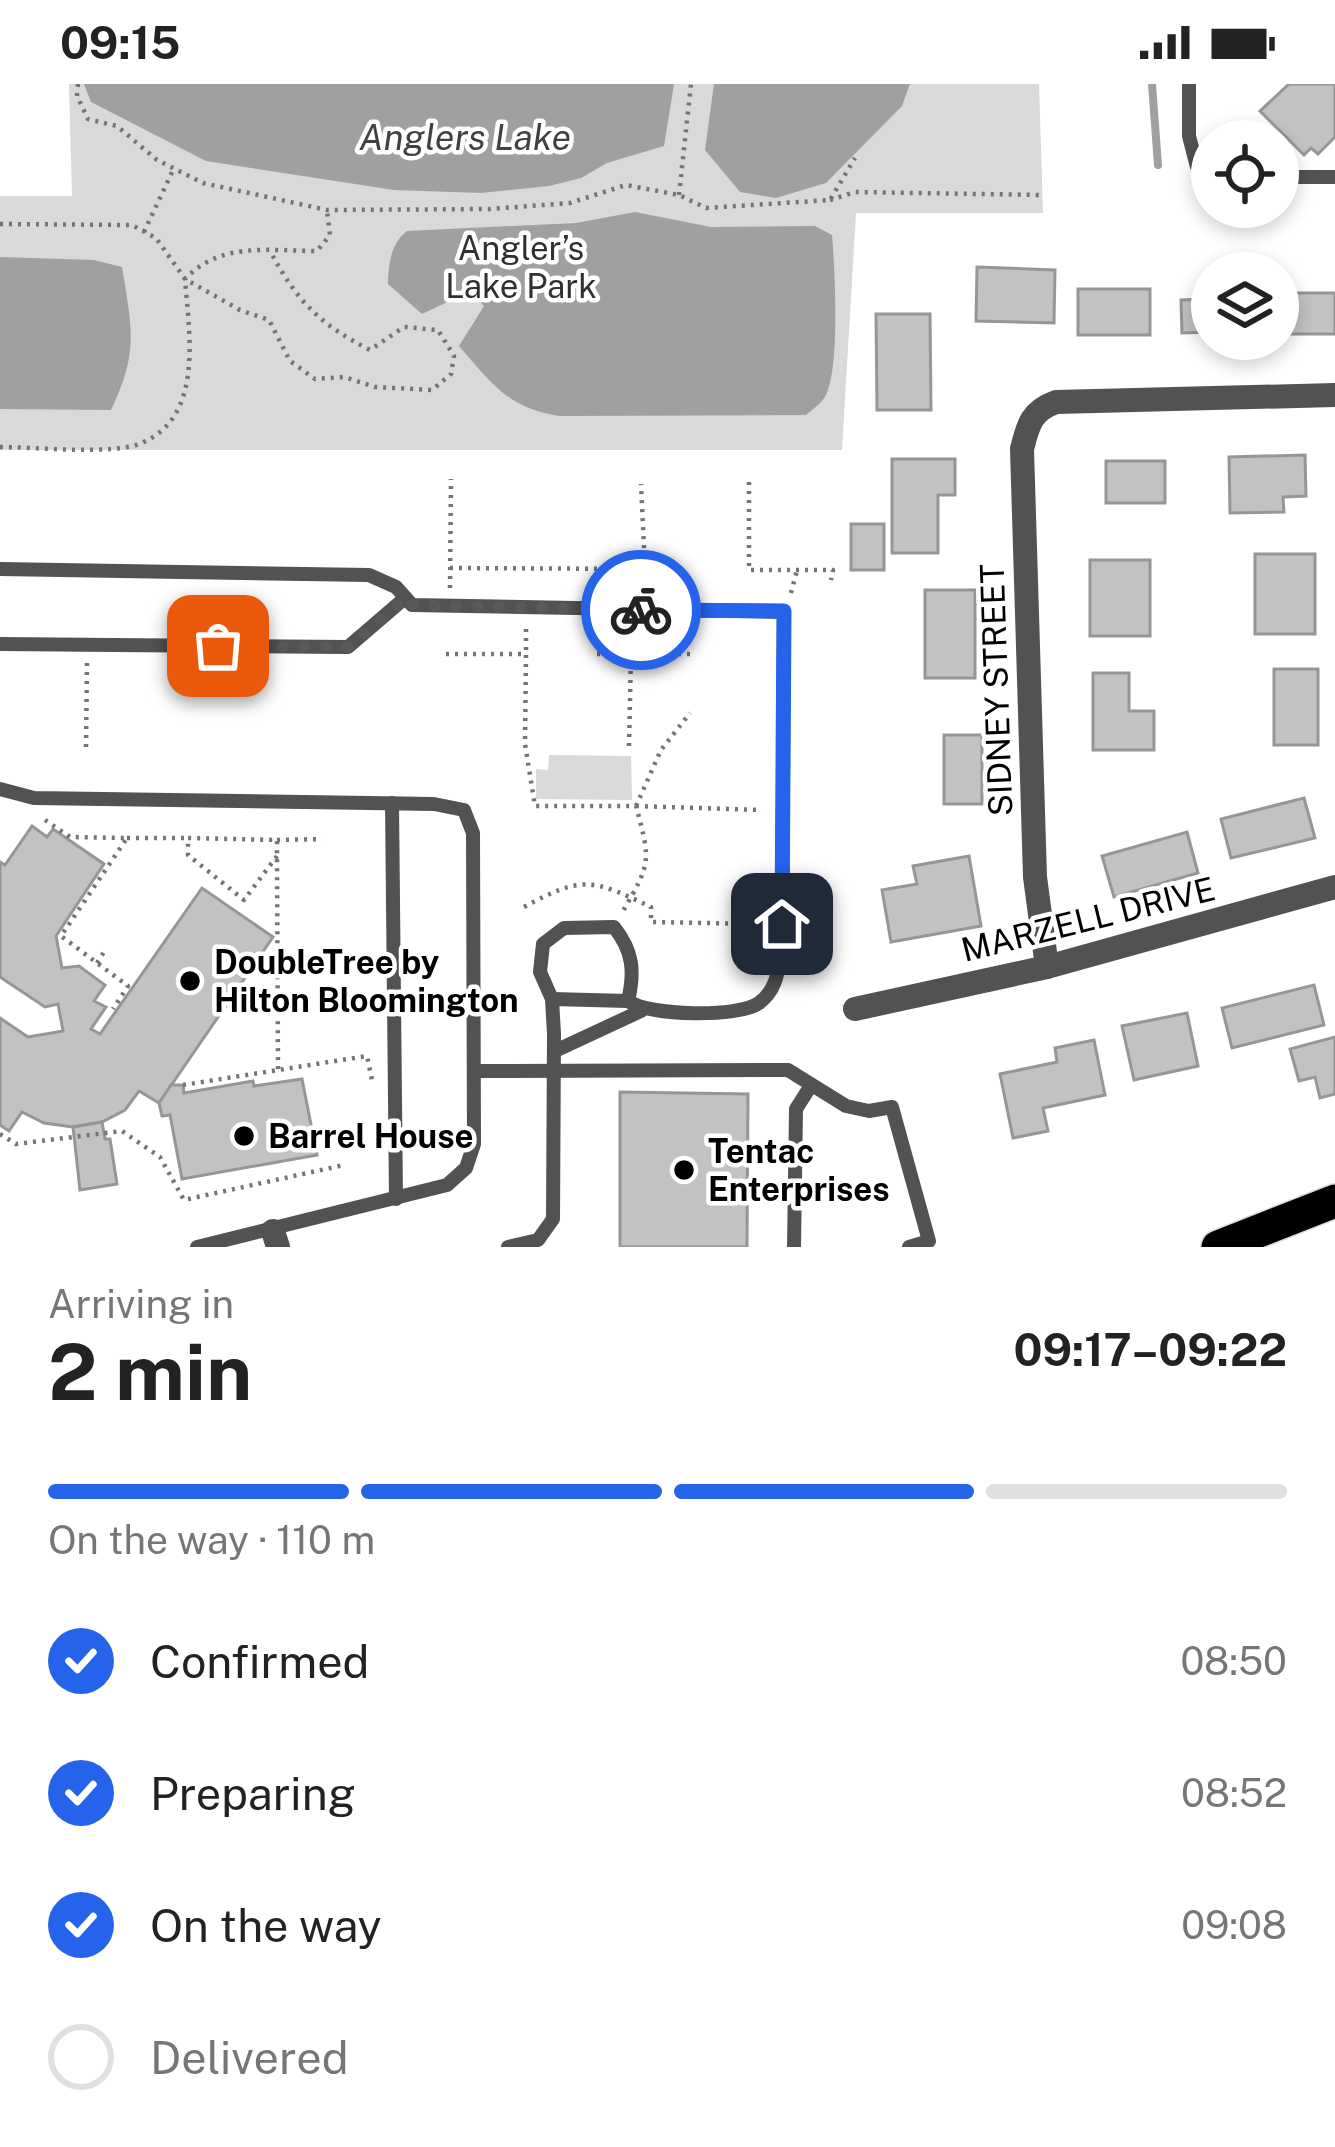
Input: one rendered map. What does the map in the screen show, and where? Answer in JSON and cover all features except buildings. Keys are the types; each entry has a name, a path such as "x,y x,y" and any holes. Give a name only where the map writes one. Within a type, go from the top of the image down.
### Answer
{"highway":[{"path":"1219,1247 1335,1201"}],"street":[{"name":"SIDNEY STREET","path":"1047,967 1035,877 1022,449 1028,421 1056,402 1335,395"},
{"name":"MARZELL DRIVE","path":"855,1009 1047,967 1335,887"}],"lane":[{"path":"1189,84 1191,153"},
{"path":"1299,177 1335,177"},
{"path":"0,569 369,575 396,587 412,605 784,611 782,951 774,986 757,1006 714,1012 552,999"},
{"path":"0,644 348,647 406,598"},
{"path":"0,789 34,798 434,804 464,810 473,833 474,1144 466,1168 447,1185 275,1239 197,1247"},
{"path":"392,803 396,1199"},
{"path":"508,1247 538,1240 553,1219 555,1052 552,999 540,972 543,944 564,928 614,926 630,947 634,1006"},
{"path":"555,1052 634,1006"},
{"path":"474,1071 788,1070 846,1106 869,1111 892,1107 929,1240 909,1247"},
{"path":"794,1247 796,1108 810,1087"}],"path":[{"path":"78,84 77,96 88,118 117,126 157,160 203,184 327,210 490,209 570,203 626,185 680,195 706,208 830,200 855,192 1042,195"},
{"path":"680,195 691,84"},
{"path":"830,200 855,158"},
{"path":"144,232 173,168"},
{"path":"0,447 139,444 166,426 183,400 190,356 185,279 198,265 240,248 317,251 330,235 327,210"},
{"path":"0,224 132,225 156,238 185,279 268,320 290,361 315,379 344,377 375,387 432,391 451,374 454,356 438,330 404,327 370,350 331,330 291,290 270,250"},
{"path":"450,606 451,478"},
{"path":"749,482 749,570 833,570 831,580"},
{"path":"449,568 645,569 640,484"},
{"path":"525,627 525,744 535,806 783,810"},
{"path":"446,654 526,654"},
{"path":"596,654 692,654"},
{"path":"629,746 631,655"},
{"path":"86,663 86,747"},
{"path":"614,926 645,877 647,863 636,806 661,750 691,713"},
{"path":"34,798 40,815 70,837 322,839"},
{"path":"112,1009 128,986 61,936 128,838"},
{"path":"188,838 188,855 244,900 277,856"},
{"path":"277,840 278,1070"},
{"path":"524,907 564,886 607,885 651,907 651,922 782,924"},
{"path":"97,963 104,952"},
{"path":"183,1084 367,1056 374,1092"},
{"path":"0,1134 16,1144 122,1131 160,1157 184,1200 344,1165"}],"green space":[{"name":"Angler’s Lake Park","path":"69,84 1039,84 1043,213 856,213 842,450 0,450 0,196 72,196"},
{"path":"549,755 631,756 632,800 536,799 536,769 548,770"}],"water":[{"name":"Anglers Lake","path":"84,84 674,84 664,146 607,163 581,178 481,193 394,190 206,161 91,102"},
{"path":"714,84 910,84 902,106 826,183 776,198 740,192 705,150"},
{"path":"635,212 711,227 815,226 832,235 833,363 820,403 806,415 559,416 541,412 502,392 459,346 484,306 471,291 422,314 388,284 392,255 407,231 576,223"},
{"path":"0,257 94,260 122,267 131,340 126,372 111,410 0,409"}],"waterway":[{"path":"1152,84 1158,165"}],"way so far":[{"path":"218,646 348,647 406,598 412,605 641,610"}],"place":[{"name":"DoubleTree by Hilton Bloomington","path":"190,981"},
{"name":"Barrel House","path":"244,1136"},
{"name":"Tentac Enterprises","path":"684,1170"}],"route":[{"path":"641,610 784,611 782,924"}]}
